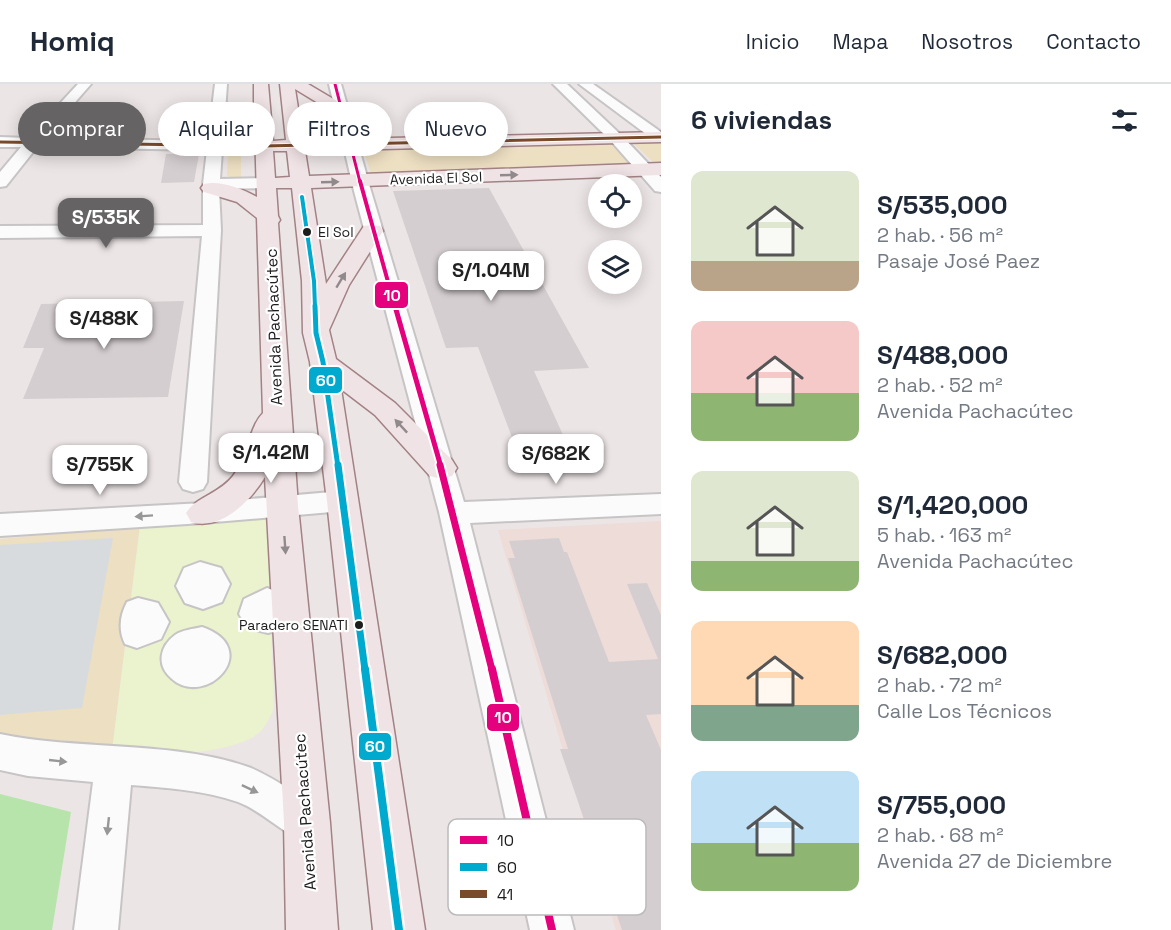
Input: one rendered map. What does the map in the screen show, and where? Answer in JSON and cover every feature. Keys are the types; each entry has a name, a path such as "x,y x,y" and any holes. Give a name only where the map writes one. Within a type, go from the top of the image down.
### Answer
{"main road":[{"name":"Avenida Pachacútec","path":"261,84 262,102"},
{"path":"287,84 289,102"},
{"path":"297,84 327,102"},
{"path":"392,144 660,137"},
{"name":"Avenida Pachacútec","path":"264,156 270,220 282,506 308,823 312,930"},
{"path":"296,156 399,930"},
{"name":"Avenida El Sol","path":"265,183 653,169"},
{"path":"211,186 251,201 270,220"},
{"path":"320,348 337,285 372,231"},
{"path":"320,348 385,409 441,468"},
{"path":"203,513 226,501 244,484 266,440 277,400"}],"street":[{"path":"69,102 85,84"},
{"path":"220,102 221,84"},
{"path":"335,84 339,102"},
{"path":"558,84 653,169 661,187"},
{"path":"585,84 660,137"},
{"path":"0,142 18,143"},
{"path":"0,182 21,156"},
{"path":"193,482 212,230 211,186 215,156"},
{"path":"353,156 372,231 453,513 526,819"},
{"name":"Avenida El Sol","path":"211,186 265,183"},
{"path":"0,232 212,230"},
{"path":"0,525 203,513 343,501"},
{"path":"453,513 661,504"},
{"path":"0,752 28,758 191,772 248,786 308,823"},
{"path":"96,930 114,767"},
{"path":"548,915 552,930"}],"shaded area":[{"path":"661,139 661,165 653,162 633,143 637,140"},
{"path":"607,141 616,144 635,163 630,168 372,177 365,156 392,156 392,148 404,148 404,156 508,156 508,144"},
{"path":"228,156 241,156 241,180 227,176"},
{"path":"661,521 661,930 616,930 612,915 646,915 646,819 583,819 498,530"},
{"path":"140,526 111,759 0,739 0,539"},
{"path":"113,538 82,708 0,715 0,545"}],"green space":[{"path":"267,517 274,708 266,724 260,732 248,740 231,746 189,753 111,759 140,526"},
{"path":"0,794 71,812 52,930 0,930"}],"building":[{"path":"166,156 199,156 194,182 161,183"},
{"path":"489,188 589,368 534,371 568,446 516,448 478,347 446,348 393,191"},
{"path":"184,301 168,397 23,399 44,348 23,348 41,304"},
{"path":"559,538 564,552 567,552 609,662 658,659 627,584 647,583 661,615 661,714 646,715 661,750 661,930 622,930 617,915 646,915 646,819 584,819 560,749 568,749 508,558 515,558 509,541"}],"transit line":[{"name":"10","path":"335,84 362,191 453,512 526,819"},
{"name":"41","path":"0,142 264,146 661,137"},
{"name":"60","path":"302,197 314,281 316,333 323,362 343,501 399,930"},
{"name":"10","path":"549,915 552,930"}],"place":[{"name":"El Sol","path":"307,232"},
{"name":"Paradero SENATI","path":"359,625"}]}
